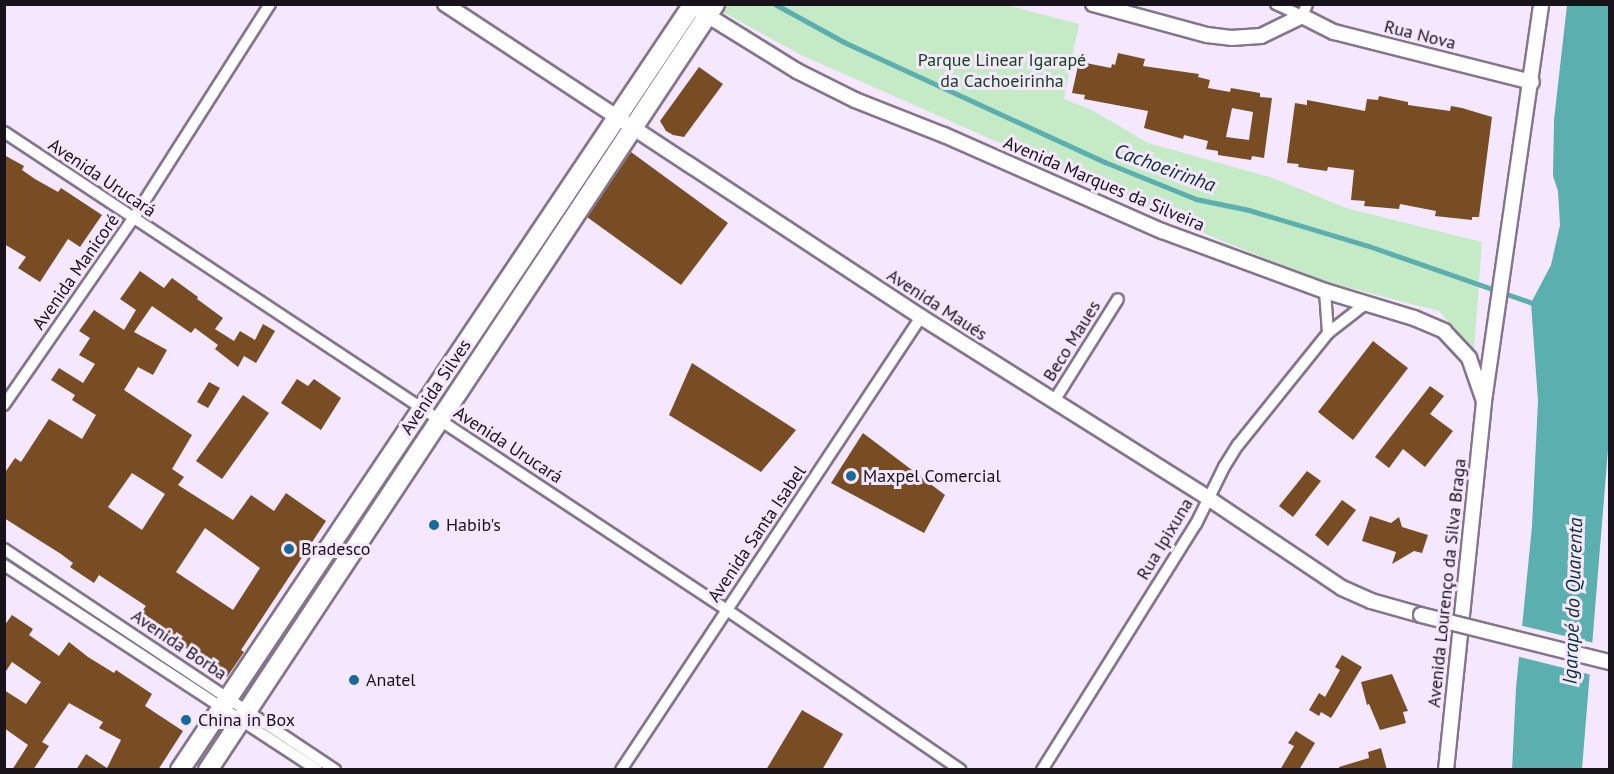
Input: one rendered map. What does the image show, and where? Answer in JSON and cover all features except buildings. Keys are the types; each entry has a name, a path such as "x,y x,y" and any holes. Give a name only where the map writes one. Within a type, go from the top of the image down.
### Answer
{"main road":[{"name":"Avenida Silves","path":"180,770 618,117 699,7"},
{"name":"Avenida Silves","path":"208,770 635,127 699,7"}],"street":[{"name":"Avenida Manicoré","path":"4,405 133,219 270,4"},
{"name":"Avenida Maués","path":"445,4 921,317 1208,498 1342,588 1371,601 1421,615 1610,662"},
{"path":"1093,4 1207,35 1231,38 1261,36 1304,10"},
{"name":"Rua Nova","path":"1276,4 1304,10 1334,32 1532,82"},
{"name":"Avenida Lourenço da Silva Braga","path":"1446,770 1484,401 1532,82 1541,4"},
{"name":"Avenida Marques da Silveira","path":"699,7 797,71 855,100 944,135 1162,231 1324,291 1414,318 1444,331 1469,358 1484,401"},
{"name":"Avenida Urucará","path":"4,132 727,610 962,770"},
{"path":"1324,291 1328,333"},
{"name":"Beco Maues","path":"1054,401 1118,299"},
{"name":"Rua Ipixuna","path":"1042,770 1196,524 1238,444 1328,333 1364,304"},
{"name":"Avenida Santa Isabel","path":"621,770 921,317"},
{"name":"Avenida Borba","path":"4,549 244,715 317,770"},
{"name":"Avenida Borba","path":"4,565 225,702"},
{"name":"Avenida Borba","path":"244,715 335,770"}],"green space":[{"name":"Parque Linear Igarapé da Cachoeirinha","path":"710,5 1007,5 1079,24 1064,99 1092,110 1148,143 1273,178 1346,208 1482,242 1474,350 1439,311 1319,280 1215,238 801,55"}],"water":[{"name":"Igarapé do Quarenta","path":"1567,5 1609,5 1610,425 1582,769 1512,770 1516,688 1532,526 1538,401 1531,303 1551,265 1560,225 1558,191 1553,176 1554,120"}],"pier":[{"path":"1519,625 1594,643 1592,675 1516,656"}],"waterway":[{"name":"Cachoeirinha","path":"775,4 844,42 1105,162 1196,199 1249,210 1369,246 1536,304"}],"place":[{"name":"Maxpel Comercial","path":"851,476"},
{"name":"Habib's","path":"434,525"},
{"name":"Bradesco","path":"289,549"},
{"name":"Anatel","path":"354,680"},
{"name":"China in Box","path":"186,720"}]}
